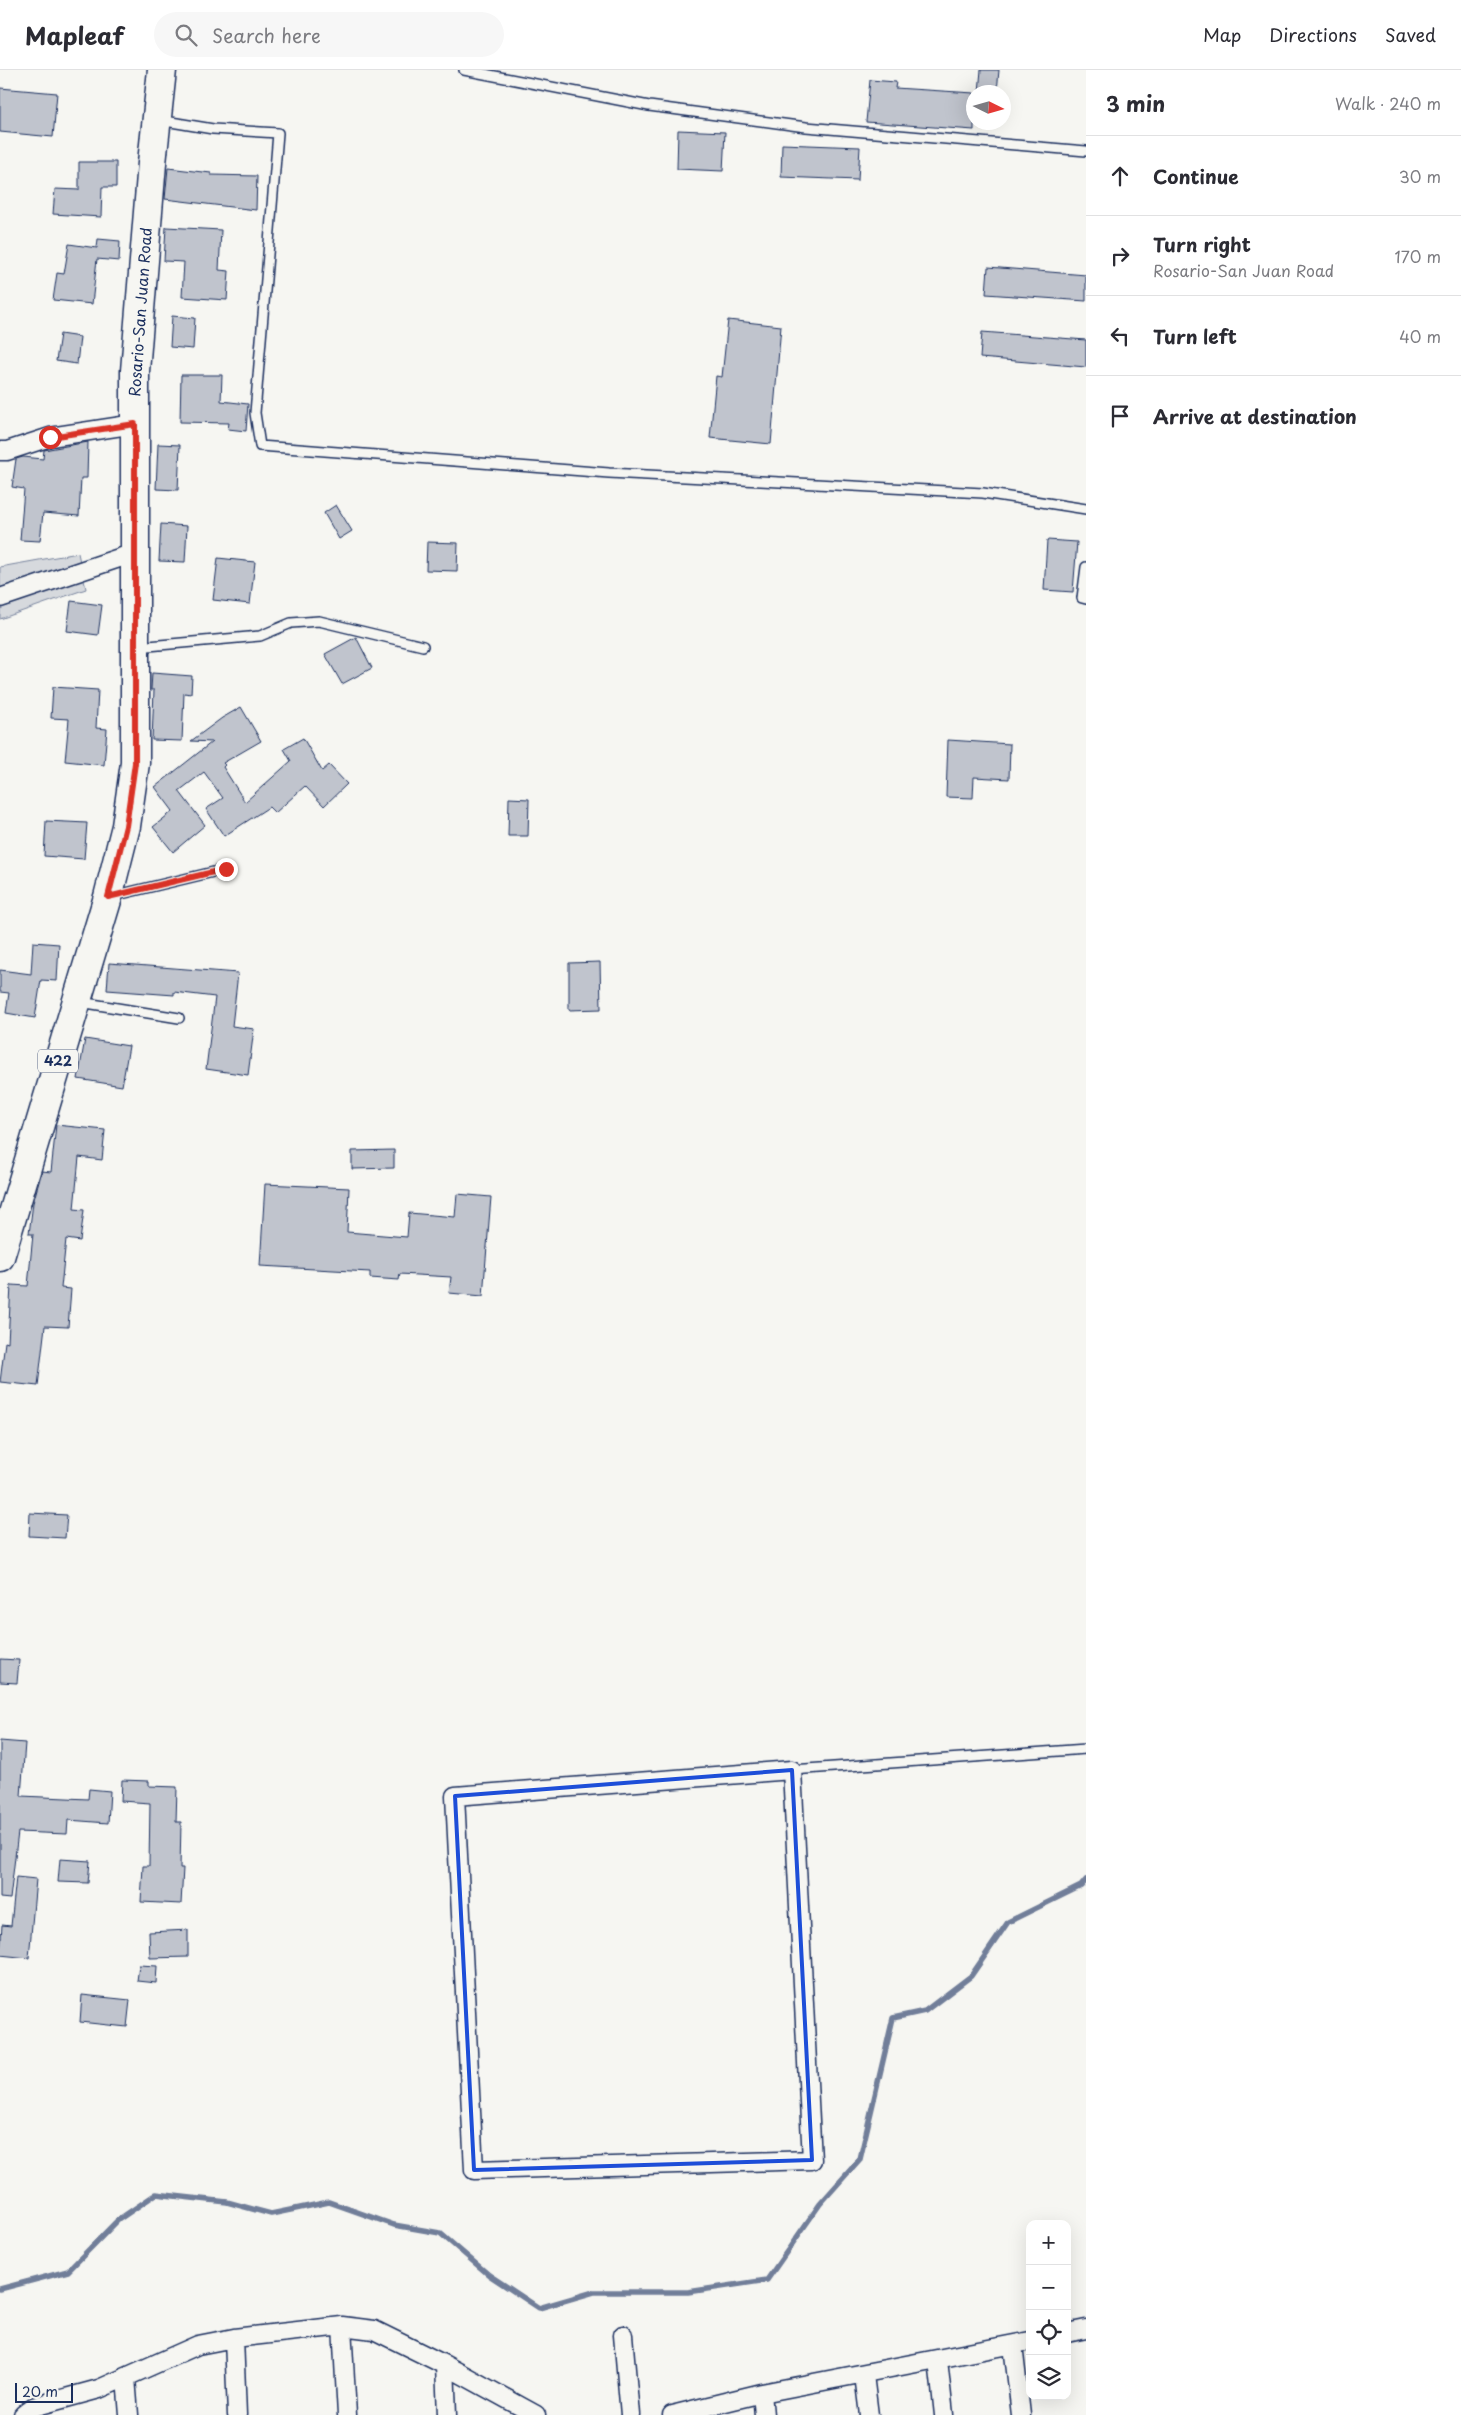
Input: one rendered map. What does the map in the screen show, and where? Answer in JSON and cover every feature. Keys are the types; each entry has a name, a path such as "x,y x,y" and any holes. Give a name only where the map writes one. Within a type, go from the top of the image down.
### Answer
{"main road":[{"name":"Rosario-San Juan Road","path":"0,1257 75,1001 108,897 126,826 135,763 134,553 136,361 162,70"}],"street":[{"path":"0,451 7,451 50,437 135,424"},
{"path":"0,598 134,553"},
{"path":"792,1770 812,2160 474,2170 455,1796 792,1770"},
{"path":"342,2326 347,2415"},
{"path":"23,2415 34,2407 76,2396 126,2378 182,2350 217,2340 342,2326 374,2330 445,2365 536,2415"},
{"path":"1071,2332 1086,2330"},
{"path":"623,2335 630,2415"},
{"path":"234,2338 237,2415"},
{"path":"672,2415 762,2393 864,2375 1026,2342"},
{"path":"1012,2345 1021,2415"},
{"path":"938,2360 944,2415"},
{"path":"445,2365 447,2415"},
{"path":"864,2375 869,2415"},
{"path":"126,2378 128,2415"},
{"path":"762,2393 764,2415"}],"lane":[{"path":"464,70 649,106 777,123 1086,151"},
{"path":"157,120 213,129 278,133 255,413 260,446 609,473 983,493 1086,509"},
{"path":"1086,568 1082,598 1086,599"},
{"path":"134,648 260,636 291,623 319,621 423,646"},
{"path":"108,897 226,869"},
{"path":"75,1001 179,1018"},
{"path":"792,1770 1086,1749"}],"highlighted area":[{"path":"792,1770 812,2160 474,2170 455,1796"}],"shaded area":[{"path":"78,553 86,589 0,619 0,567"}],"building":[{"path":"981,70 999,70 998,85 980,85"},
{"path":"870,80 896,82 895,88 966,92 966,129 866,122"},
{"path":"0,88 57,93 53,137 0,132"},
{"path":"678,130 725,132 723,171 677,169"},
{"path":"782,144 860,147 858,180 781,177"},
{"path":"79,162 116,162 116,187 102,187 101,217 53,214 55,189 79,190"},
{"path":"168,168 211,173 211,175 257,176 256,210 165,199"},
{"path":"166,227 221,230 219,270 229,271 227,300 182,297 184,262 164,261"},
{"path":"98,239 120,241 119,261 97,259 92,304 53,300 57,273 64,274 69,244 97,248"},
{"path":"988,267 1086,275 1086,301 986,294"},
{"path":"172,316 195,318 193,349 170,347"},
{"path":"728,320 781,326 771,444 710,438 716,376 722,377"},
{"path":"982,332 1086,340 1086,367 980,358"},
{"path":"60,334 80,337 77,364 56,361"},
{"path":"181,375 222,375 221,401 248,404 246,431 228,429 229,423 180,422"},
{"path":"88,442 87,478 81,478 79,516 43,513 40,541 20,540 24,489 12,487 16,459 23,457 43,459 44,450"},
{"path":"158,444 180,445 178,490 156,489"},
{"path":"336,505 352,531 339,539 324,513"},
{"path":"161,524 187,526 185,562 159,561"},
{"path":"1047,540 1077,542 1073,592 1044,590"},
{"path":"427,542 458,543 457,571 426,570"},
{"path":"218,558 255,562 250,604 213,600"},
{"path":"71,601 102,605 98,635 67,631"},
{"path":"356,637 372,668 342,684 325,654"},
{"path":"152,673 192,676 191,694 184,693 182,741 152,740 154,690 151,690"},
{"path":"53,687 98,690 96,728 107,729 104,765 65,761 69,719 51,718"},
{"path":"241,707 261,741 223,763 225,765 223,767 245,802 291,761 284,749 303,738 322,771 329,765 347,784 324,806 305,786 275,813 269,807 224,836 206,809 223,798 204,772 179,791 205,825 173,852 153,827 173,811 155,787 212,742 191,741 222,718"},
{"path":"948,740 1010,744 1009,779 974,777 973,798 946,797"},
{"path":"509,798 529,799 528,836 508,836"},
{"path":"46,821 87,823 84,859 44,856"},
{"path":"33,942 59,944 57,981 41,980 35,1018 6,1013 9,993 0,992 0,970 31,974"},
{"path":"600,962 601,1009 569,1010 569,963"},
{"path":"109,963 238,973 232,1026 254,1029 248,1075 206,1069 215,997 174,992 174,995 107,990"},
{"path":"85,1039 129,1046 122,1086 78,1079"},
{"path":"56,1125 105,1130 102,1160 79,1157 74,1209 84,1210 80,1241 66,1239 61,1288 71,1289 68,1327 45,1326 38,1386 0,1382 5,1342 8,1343 11,1285 28,1286 33,1234 29,1234 33,1203 42,1171 51,1172"},
{"path":"394,1150 394,1168 352,1169 352,1151"},
{"path":"265,1184 349,1188 347,1232 407,1237 409,1213 455,1217 457,1194 491,1197 483,1296 449,1293 451,1277 400,1274 399,1280 370,1278 370,1272 260,1266"},
{"path":"30,1513 67,1515 65,1538 29,1536"},
{"path":"0,1659 19,1660 17,1683 0,1682"},
{"path":"0,1741 25,1743 21,1796 88,1799 89,1789 110,1791 108,1823 68,1820 67,1834 18,1832 10,1899 0,1898"},
{"path":"122,1780 149,1781 149,1786 177,1787 176,1822 181,1822 180,1868 183,1868 181,1904 141,1902 143,1866 149,1866 150,1803 121,1801"},
{"path":"60,1859 90,1861 88,1883 58,1882"},
{"path":"16,1877 36,1879 29,1958 0,1955 2,1925 11,1926"},
{"path":"188,1930 188,1957 150,1958 149,1932"},
{"path":"139,1965 157,1966 156,1983 137,1981"},
{"path":"82,1995 130,2000 127,2027 80,2022"}],"waterway":[{"path":"0,2289 68,2271 118,2220 156,2194 227,2202 271,2214 329,2202 394,2225 440,2233 489,2275 539,2308 594,2292 688,2292 767,2280 820,2204 860,2159 893,2018 925,2011 971,1976 1008,1922 1081,1886 1086,1880"}],"route":[{"path":"50,437 135,424 135,763 126,826 108,897 226,869"}]}
